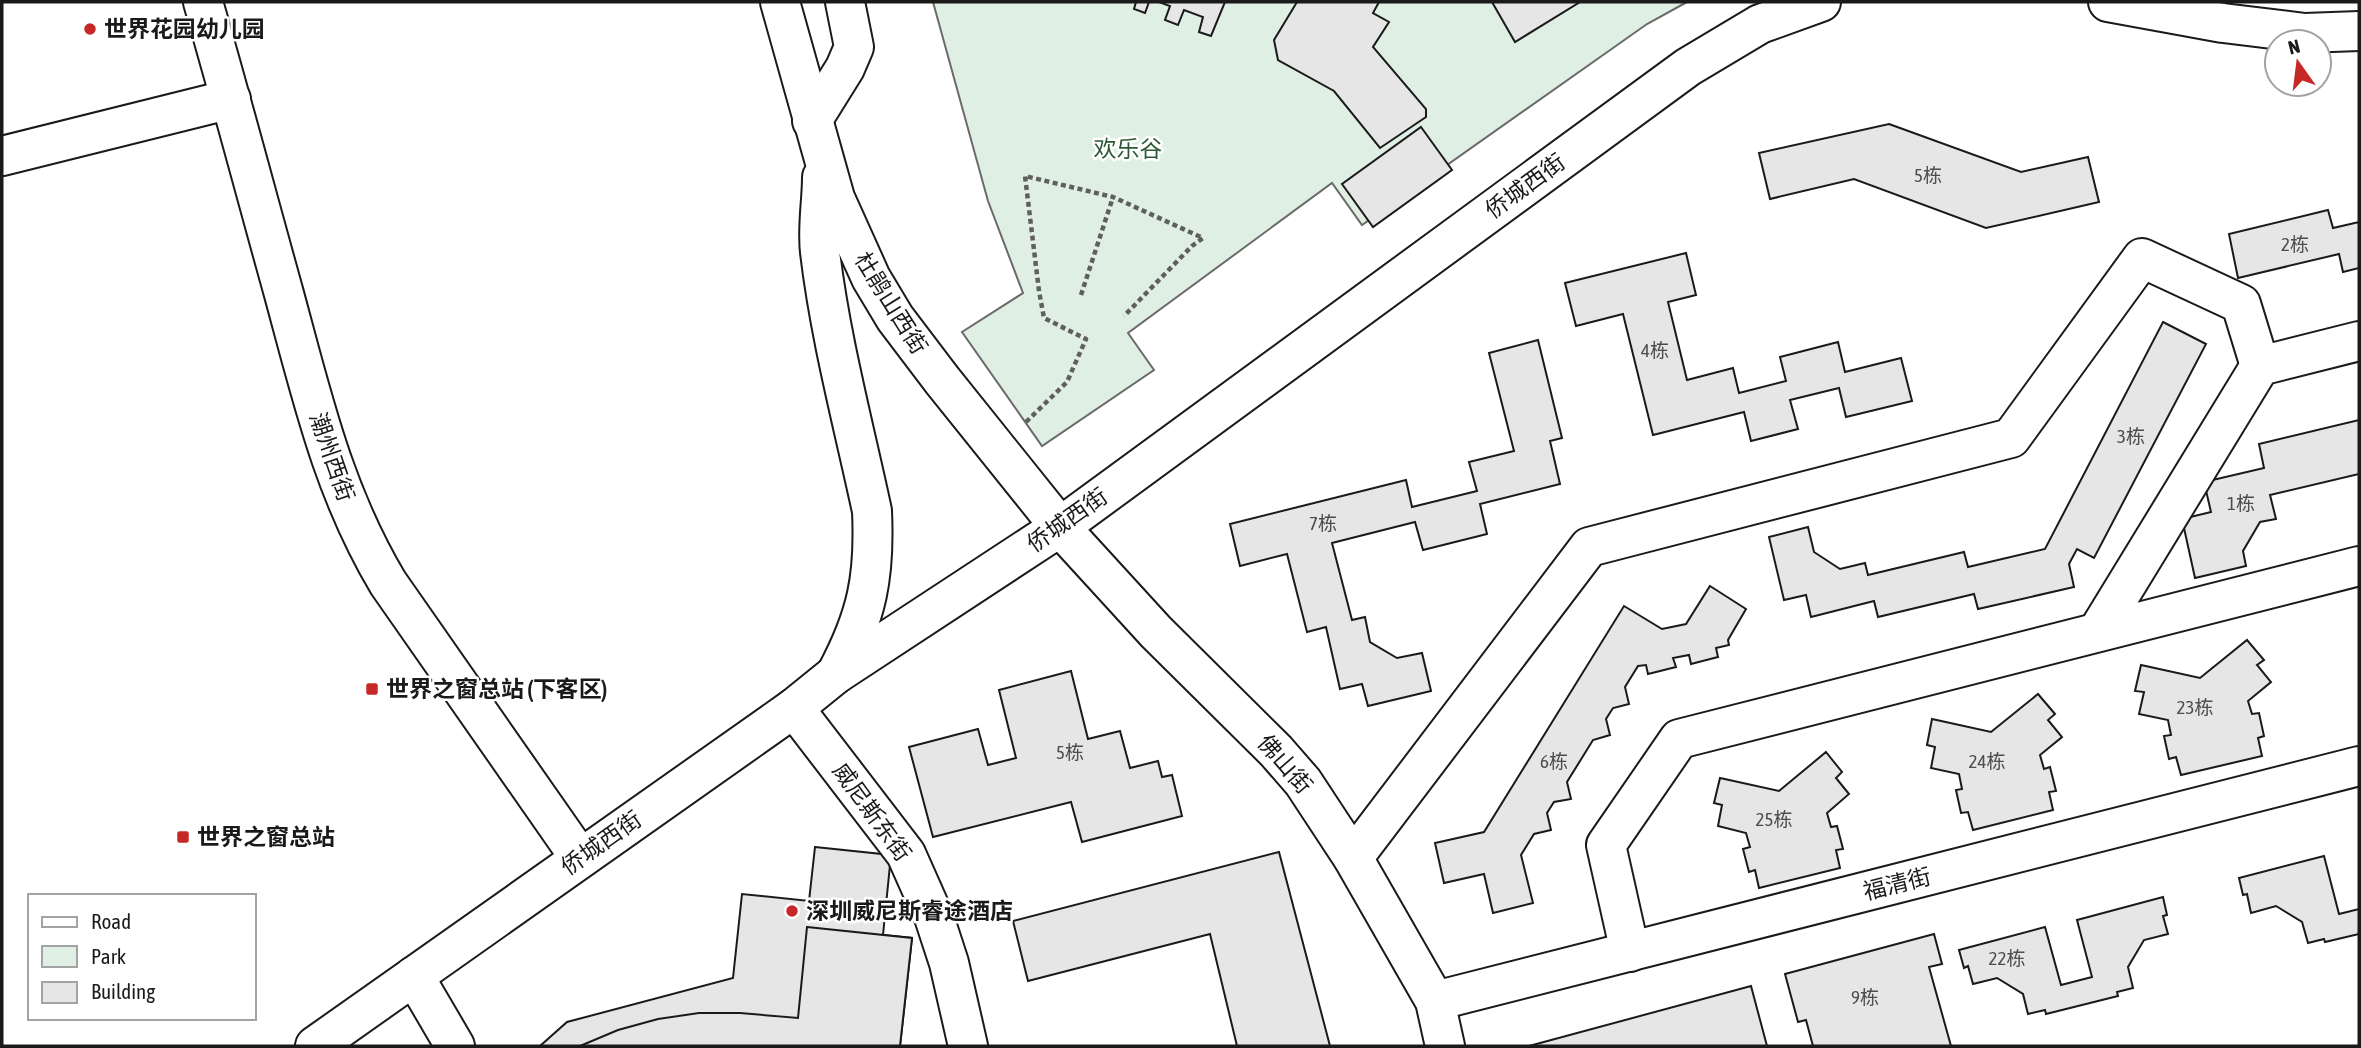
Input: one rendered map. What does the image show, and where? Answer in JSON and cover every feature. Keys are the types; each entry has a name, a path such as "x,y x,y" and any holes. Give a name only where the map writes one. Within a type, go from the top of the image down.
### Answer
{"street":[{"name":"潮州西街","path":"204,2 321,429 334,471 365,544 388,583 580,858"},
{"name":"杜鹃山西街","path":"780,2 835,198 871,278 895,318 1059,527"},
{"path":"836,674 855,638 864,610 871,578 873,547 872,511 820,250 817,137 854,47 845,2"},
{"name":"侨城西街","path":"315,1046 794,708 836,674 1059,527 1688,67 1760,24 1821,2"},
{"path":"2108,2 2223,23 2305,33 2359,31"},
{"path":"2,156 231,99"},
{"path":"1353,858 1589,547 2011,438 2142,258 2241,304 2260,366"},
{"path":"2098,631 2260,366 2359,341"},
{"name":"佛山街","path":"1059,527 1156,632 1276,751 1303,782 1353,858 1435,1001 1446,1046"},
{"path":"1630,952 1606,845 1679,739 2359,566"},
{"name":"威尼斯东街","path":"794,708 906,854 934,917 949,963 968,1046"},
{"name":"福清街","path":"1435,1001 2359,766"},
{"path":"414,975 455,1046"}],"path":[{"path":"1026,422 1067,382 1086,339 1044,318 1025,176 1113,197 1203,238 1124,316"},
{"path":"1082,295 1113,197"}],"green space":[{"name":"欢乐谷","path":"933,2 1687,2 1647,24 1362,225 1332,183 1128,333 1154,370 1042,446 962,332 1023,293 988,201"}],"building":[{"path":"1136,2 1149,2 1145,13 1134,9"},
{"path":"1159,2 1225,2 1211,36 1199,32 1203,17 1184,10 1178,25 1165,20 1170,6"},
{"path":"1297,2 1379,2 1373,13 1389,22 1373,47 1426,109 1426,117 1380,148 1334,91 1278,60 1274,40"},
{"path":"1492,2 1580,2 1515,42"},
{"path":"1889,124 2021,172 2088,157 2099,202 1986,228 1854,179 1770,199 1759,153"},
{"path":"1421,127 1452,170 1373,227 1342,184"},
{"path":"2328,210 2333,228 2359,222 2359,268 2343,272 2339,254 2238,278 2229,234"},
{"path":"1686,253 1696,295 1668,302 1687,380 1733,368 1739,393 1786,381 1780,357 1838,342 1845,372 1901,358 1912,401 1846,417 1839,388 1790,400 1798,429 1751,441 1744,412 1653,435 1623,314 1576,326 1565,283"},
{"path":"2163,322 2206,344 2094,558 2077,549 2069,564 2074,587 1978,609 1974,594 1878,617 1874,601 1811,617 1806,595 1784,600 1769,537 1808,527 1814,552 1840,569 1865,563 1868,575 1964,552 1968,567 2045,549"},
{"path":"1538,340 1562,438 1550,441 1560,484 1480,504 1487,534 1423,550 1415,522 1332,543 1352,620 1365,617 1370,642 1397,658 1422,653 1431,691 1368,706 1362,684 1340,689 1326,627 1307,632 1287,554 1240,566 1230,524 1406,480 1412,507 1477,491 1469,462 1514,451 1489,353"},
{"path":"2359,420 2359,474 2270,495 2276,519 2260,522 2243,551 2246,566 2195,578 2182,519 2211,512 2204,482 2264,468 2259,444"},
{"path":"1710,586 1746,609 1728,640 1729,645 1716,648 1718,657 1691,664 1689,655 1673,658 1676,667 1648,674 1646,665 1638,666 1625,687 1629,704 1613,708 1606,719 1610,735 1593,740 1567,782 1571,799 1554,802 1547,813 1551,830 1534,834 1521,855 1533,903 1493,913 1484,874 1444,883 1435,843 1484,832 1624,606 1662,629 1686,624"},
{"path":"2247,640 2264,660 2257,665 2271,682 2248,701 2252,714 2259,713 2264,736 2258,738 2262,756 2181,775 2176,757 2169,759 2164,736 2171,735 2168,720 2139,714 2144,692 2135,691 2141,665 2200,678"},
{"path":"1071,671 1088,739 1120,731 1130,768 1158,761 1162,777 1172,775 1182,816 1082,842 1071,802 933,837 909,747 978,729 988,765 1016,758 999,690"},
{"path":"2038,694 2055,714 2048,720 2062,737 2040,755 2044,769 2050,767 2056,791 2049,792 2053,810 1973,830 1968,812 1961,813 1956,790 1962,789 1959,774 1931,768 1935,747 1927,745 1932,719 1991,732"},
{"path":"1826,752 1842,772 1836,778 1849,794 1827,813 1831,827 1837,826 1843,849 1836,850 1840,868 1759,888 1755,870 1749,872 1743,849 1750,847 1746,833 1718,826 1722,805 1714,803 1720,778 1779,791"},
{"path":"815,847 891,855 883,935 912,938 900,1046 540,1046 567,1022 733,978 742,894 809,901"},
{"path":"1279,852 1330,1046 1237,1046 1210,934 1028,981 1013,921"},
{"path":"2324,856 2339,914 2359,909 2359,934 2308,943 2302,922 2276,906 2251,913 2247,894 2243,895 2239,878"},
{"path":"2163,897 2167,915 2163,916 2168,934 2144,940 2128,967 2133,988 2117,992 2118,996 2046,1014 2045,1010 2028,1014 2023,994 1997,978 1973,984 1968,966 1964,968 1959,950 2045,927 2061,985 2092,977 2077,920"},
{"path":"807,927 912,938 900,1046 580,1046 618,1030 658,1019 699,1013 798,1018"},
{"path":"1934,934 1942,964 1929,967 1951,1046 1813,1046 1806,1020 1798,1022 1785,974"},
{"path":"1751,986 1767,1046 1529,1046"}],"place":[{"name":"世界花园幼儿园","path":"90,29"},
{"name":"世界之窗总站 (下客区)","path":"372,689"},
{"name":"世界之窗总站","path":"183,837"},
{"name":"深圳威尼斯睿途酒店","path":"792,911"}]}
